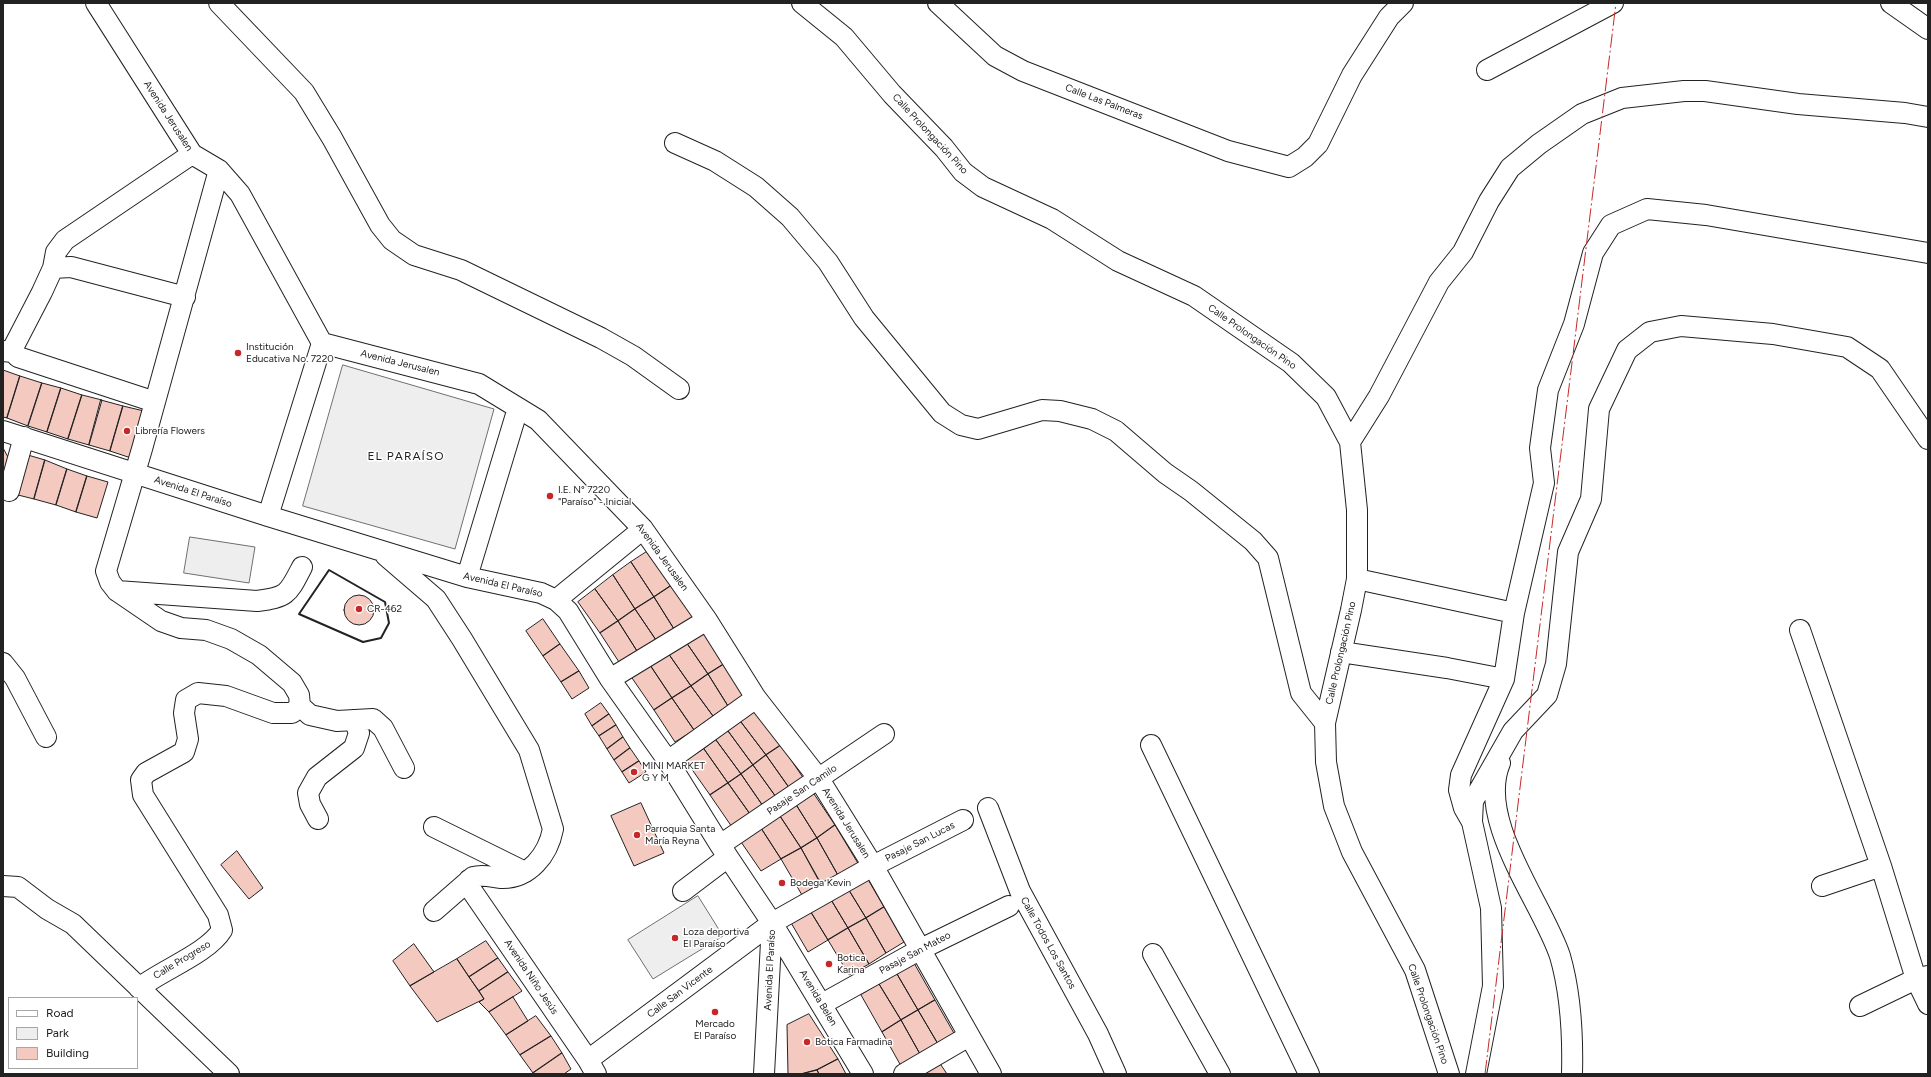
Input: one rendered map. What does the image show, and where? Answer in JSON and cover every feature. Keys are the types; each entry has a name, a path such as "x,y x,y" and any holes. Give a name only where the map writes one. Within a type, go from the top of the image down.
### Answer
{"street":[{"name":"Avenida Jerusalen","path":"96,3 192,154 219,170 240,194 322,343 479,384 538,420 643,529 707,620 756,698 819,779 873,866 991,1074"},
{"path":"219,3 304,92 332,138 380,225 392,240 414,255 461,270 601,338 633,356 679,389"},
{"name":"Calle Prolongación Pino","path":"802,3 844,37 892,94 944,148 963,172 983,186 1052,219 1118,261 1194,296 1290,363 1326,397 1350,442 1356,510 1357,579 1335,684 1325,723 1326,762 1334,806 1352,852 1415,970 1449,1074"},
{"name":"Calle Las Palmeras","path":"938,3 995,56 1023,71 1228,150 1289,167 1305,157 1318,144 1352,75 1389,17 1403,3"},
{"path":"1487,70 1612,3"},
{"path":"1891,3 1928,28"},
{"path":"1350,442 1379,396 1439,282 1463,252 1489,201 1510,168 1540,144 1582,114 1622,98 1684,91 1705,91 1798,104 1905,113 1928,118"},
{"path":"675,143 715,161 756,187 790,218 828,262 864,318 942,413 961,425 978,428 1042,410 1060,411 1092,419 1116,431 1165,473 1191,491 1253,541 1268,558 1301,693 1325,723"},
{"path":"156,402 18,357 8,352 14,346 42,292 53,268 56,252 65,240 192,154"},
{"path":"219,170 212,189 185,297 136,473 106,571 110,582 117,591 161,621 181,628 206,630 231,639 259,655 292,682 299,695 300,706 310,715 337,721 373,720 382,728 404,768"},
{"path":"1472,822 1464,808 1459,790 1461,775 1504,679 1514,613 1544,483 1540,448 1548,390 1574,324 1593,254 1611,225 1647,209 1706,215 1928,253"},
{"path":"53,268 71,267 185,297"},
{"path":"1476,1074 1493,986 1491,908 1472,822 1473,801 1513,731 1547,695 1556,664 1568,552 1590,499 1599,409 1627,350 1650,332 1681,326 1773,334 1847,347 1880,368 1928,439"},
{"path":"268,516 322,343"},
{"path":"467,577 518,408"},
{"name":"Avenida El Paraíso","path":"3,431 268,516 467,577 541,593 556,600 568,611 610,679 668,762 724,851 772,923 764,1074"},
{"path":"9,491 24,437"},
{"path":"556,600 643,529"},
{"path":"380,550 436,599 529,750 553,829 551,840 540,859 525,872 516,878 500,878 481,874 469,880 434,911"},
{"path":"117,591 257,601 279,598 291,589 302,567"},
{"path":"1357,579 1514,613"},
{"path":"610,679 707,620"},
{"path":"1800,630 1881,866 1922,978 1928,1004"},
{"path":"1341,652 1447,668 1504,679"},
{"path":"3,662 15,678 46,737"},
{"name":"Calle Progreso","path":"139,988 152,977 210,945 222,930 218,915 143,795 141,780 146,772 184,752 188,739 184,713 186,700 198,693 226,696 273,712 292,713 300,706"},
{"path":"668,762 756,698"},
{"path":"318,819 310,804 308,793 316,777 354,748 358,733 354,720"},
{"path":"1513,731 1496,773 1495,804 1502,830 1520,873 1560,956 1569,1002 1573,1047 1572,1074"},
{"name":"Pasaje San Camilo","path":"683,891 724,851 819,779 884,734"},
{"path":"1151,744 1309,1074"},
{"name":"Calle Todos Los Santos","path":"988,808 1020,891 1098,1034 1116,1074"},
{"name":"Pasaje San Lucas","path":"772,923 873,866 963,820"},
{"path":"434,827 525,872"},
{"path":"1822,886 1881,866"},
{"name":"Avenida Niño Jesús","path":"469,880 470,888 592,1067"},
{"path":"3,886 18,887 47,909 73,924 229,1074"},
{"name":"Pasaje San Mateo","path":"822,1004 921,949 1009,906"},
{"name":"Avenida Belen","path":"772,923 863,1074"},
{"name":"Calle San Vicente","path":"592,1067 772,923"},
{"path":"1153,954 1220,1074"},
{"path":"1860,1006 1922,978"},
{"path":"904,1074 970,1036"}],"green space":[{"path":"343,365 494,409 455,549 303,506"},
{"path":"190,537 255,547 249,583 184,573"},
{"name":"Loza deportiva El Paraíso","path":"698,896 723,936 653,979 628,940"}],"building":[{"path":"3,370 20,376 7,418 3,417"},
{"path":"20,376 42,383 28,426 7,418"},
{"path":"42,383 61,388 47,432 28,426"},
{"path":"61,388 82,395 68,439 47,432"},
{"path":"82,395 102,400 89,445 68,439"},
{"path":"101,400 123,406 110,451 89,445"},
{"name":"Librería Flowers","path":"123,406 144,411 131,458 110,451"},
{"path":"3,448 8,457 3,476"},
{"path":"21,453 45,460 34,499 10,493"},
{"path":"45,460 67,469 56,505 34,499"},
{"path":"67,469 87,476 76,512 56,505"},
{"path":"87,476 108,482 97,518 76,512"},
{"path":"648,551 672,585 654,597 631,562"},
{"path":"631,562 654,597 635,609 613,575"},
{"path":"613,575 635,609 618,621 595,589"},
{"path":"672,585 693,617 674,629 654,597"},
{"path":"595,589 618,621 600,633 578,602"},
{"name":"CR-462","path":"359,595 365,596 373,604 373,616 365,624 359,625 353,624 345,616 344,610 345,604 353,596"},
{"path":"654,597 674,629 656,640 635,609"},
{"path":"635,609 656,640 637,651 618,621"},
{"path":"543,619 560,644 543,656 526,631"},
{"path":"618,621 637,651 619,662 600,633"},
{"path":"702,630 724,664 708,674 686,642"},
{"path":"686,642 708,674 691,686 668,653"},
{"path":"560,644 579,671 561,682 543,656"},
{"path":"668,653 691,686 672,698 650,665"},
{"path":"724,664 744,695 728,706 708,674"},
{"path":"650,665 672,698 654,710 632,678"},
{"path":"579,671 589,688 572,699 561,682"},
{"path":"708,674 728,706 713,716 691,686"},
{"path":"691,686 713,716 694,730 672,698"},
{"path":"672,698 694,730 675,742 654,710"},
{"path":"601,703 609,714 592,726 585,714"},
{"path":"756,710 781,745 766,755 741,722"},
{"path":"609,714 616,725 599,736 592,726"},
{"path":"741,722 766,755 753,765 728,731"},
{"path":"616,725 623,737 607,749 599,736"},
{"path":"728,731 753,765 741,774 716,740"},
{"path":"623,737 630,748 614,760 607,749"},
{"path":"716,740 741,774 728,783 704,749"},
{"path":"781,745 804,779 790,789 766,755"},
{"path":"630,748 639,761 622,772 614,760"},
{"path":"704,749 728,783 710,795 686,761"},
{"path":"766,755 790,789 776,797 753,765"},
{"name":"MINI MARKET G Y M","path":"639,761 646,772 629,783 622,772"},
{"path":"753,765 776,797 763,806 741,774"},
{"path":"741,774 763,806 750,814 728,783"},
{"path":"728,783 750,814 732,827 710,795"},
{"path":"812,791 835,825 817,838 795,803"},
{"name":"Parroquia Santa María Reyna","path":"641,803 664,853 634,866 611,816"},
{"path":"795,803 817,838 801,848 778,813"},
{"path":"778,813 801,848 781,859 759,825"},
{"path":"759,825 781,859 761,871 739,839"},
{"path":"835,825 859,865 839,877 817,838"},
{"path":"817,838 839,877 823,887 801,848"},
{"path":"801,848 820,883 802,895 781,859"},
{"path":"237,851 263,888 249,899 221,865"},
{"path":"866,876 884,907 866,918 847,887"},
{"path":"847,887 866,918 848,928 830,898"},
{"path":"830,898 848,928 828,940 809,909"},
{"path":"884,907 904,942 886,953 866,918"},
{"path":"809,909 828,940 808,952 790,921"},
{"path":"866,918 886,953 869,964 848,928"},
{"path":"848,928 869,964 849,975 828,940"},
{"path":"486,941 498,958 469,977 457,959"},
{"path":"414,944 434,972 410,986 393,961"},
{"path":"498,958 508,972 479,991 469,977"},
{"path":"457,959 484,999 437,1022 410,986"},
{"path":"914,963 935,1000 918,1010 897,974"},
{"path":"508,972 522,991 489,1012 479,1002 484,999 479,991"},
{"path":"897,974 918,1010 901,1020 879,984"},
{"path":"879,984 901,1020 882,1032 861,995"},
{"path":"513,997 528,1021 506,1035 489,1012"},
{"path":"935,1000 955,1035 938,1044 918,1010"},
{"path":"918,1010 938,1044 920,1054 901,1020"},
{"name":"Botica Farmadina","path":"809,1014 838,1059 817,1070 801,1074 788,1074 787,1025"},
{"path":"536,1016 551,1036 520,1055 506,1035"},
{"path":"901,1020 920,1054 901,1066 882,1032"},
{"path":"551,1036 562,1053 533,1073 520,1055"},
{"path":"562,1053 571,1069 564,1074 533,1073"},
{"path":"838,1059 846,1074 819,1074 817,1070"},
{"path":"937,1059 947,1074 925,1074 922,1069"},
{"path":"817,1070 819,1074 801,1074"}],"wall":[{"path":"329,570 385,602 389,623 381,638 363,642 299,614 329,570"}],"power":[{"path":"1485,1074 1616,3"}],"place":[{"name":"Institución Educativa No. 7220","path":"238,353"},
{"name":"Librería Flowers","path":"127,431"},
{"name":"I.E. N° 7220 \"Paraíso\" - Inicial","path":"550,496"},
{"name":"CR-462","path":"359,609"},
{"name":"MINI MARKET G Y M","path":"634,772"},
{"name":"Parroquia Santa María Reyna","path":"637,835"},
{"name":"Bodega Kevin","path":"782,883"},
{"name":"Loza deportiva El Paraíso","path":"675,938"},
{"name":"Botica Karina","path":"829,964"},
{"name":"Mercado El Paraíso","path":"715,1012"},
{"name":"Botica Farmadina","path":"807,1042"}],"district":[{"name":"EL PARAÍSO","path":"406,456"}]}
